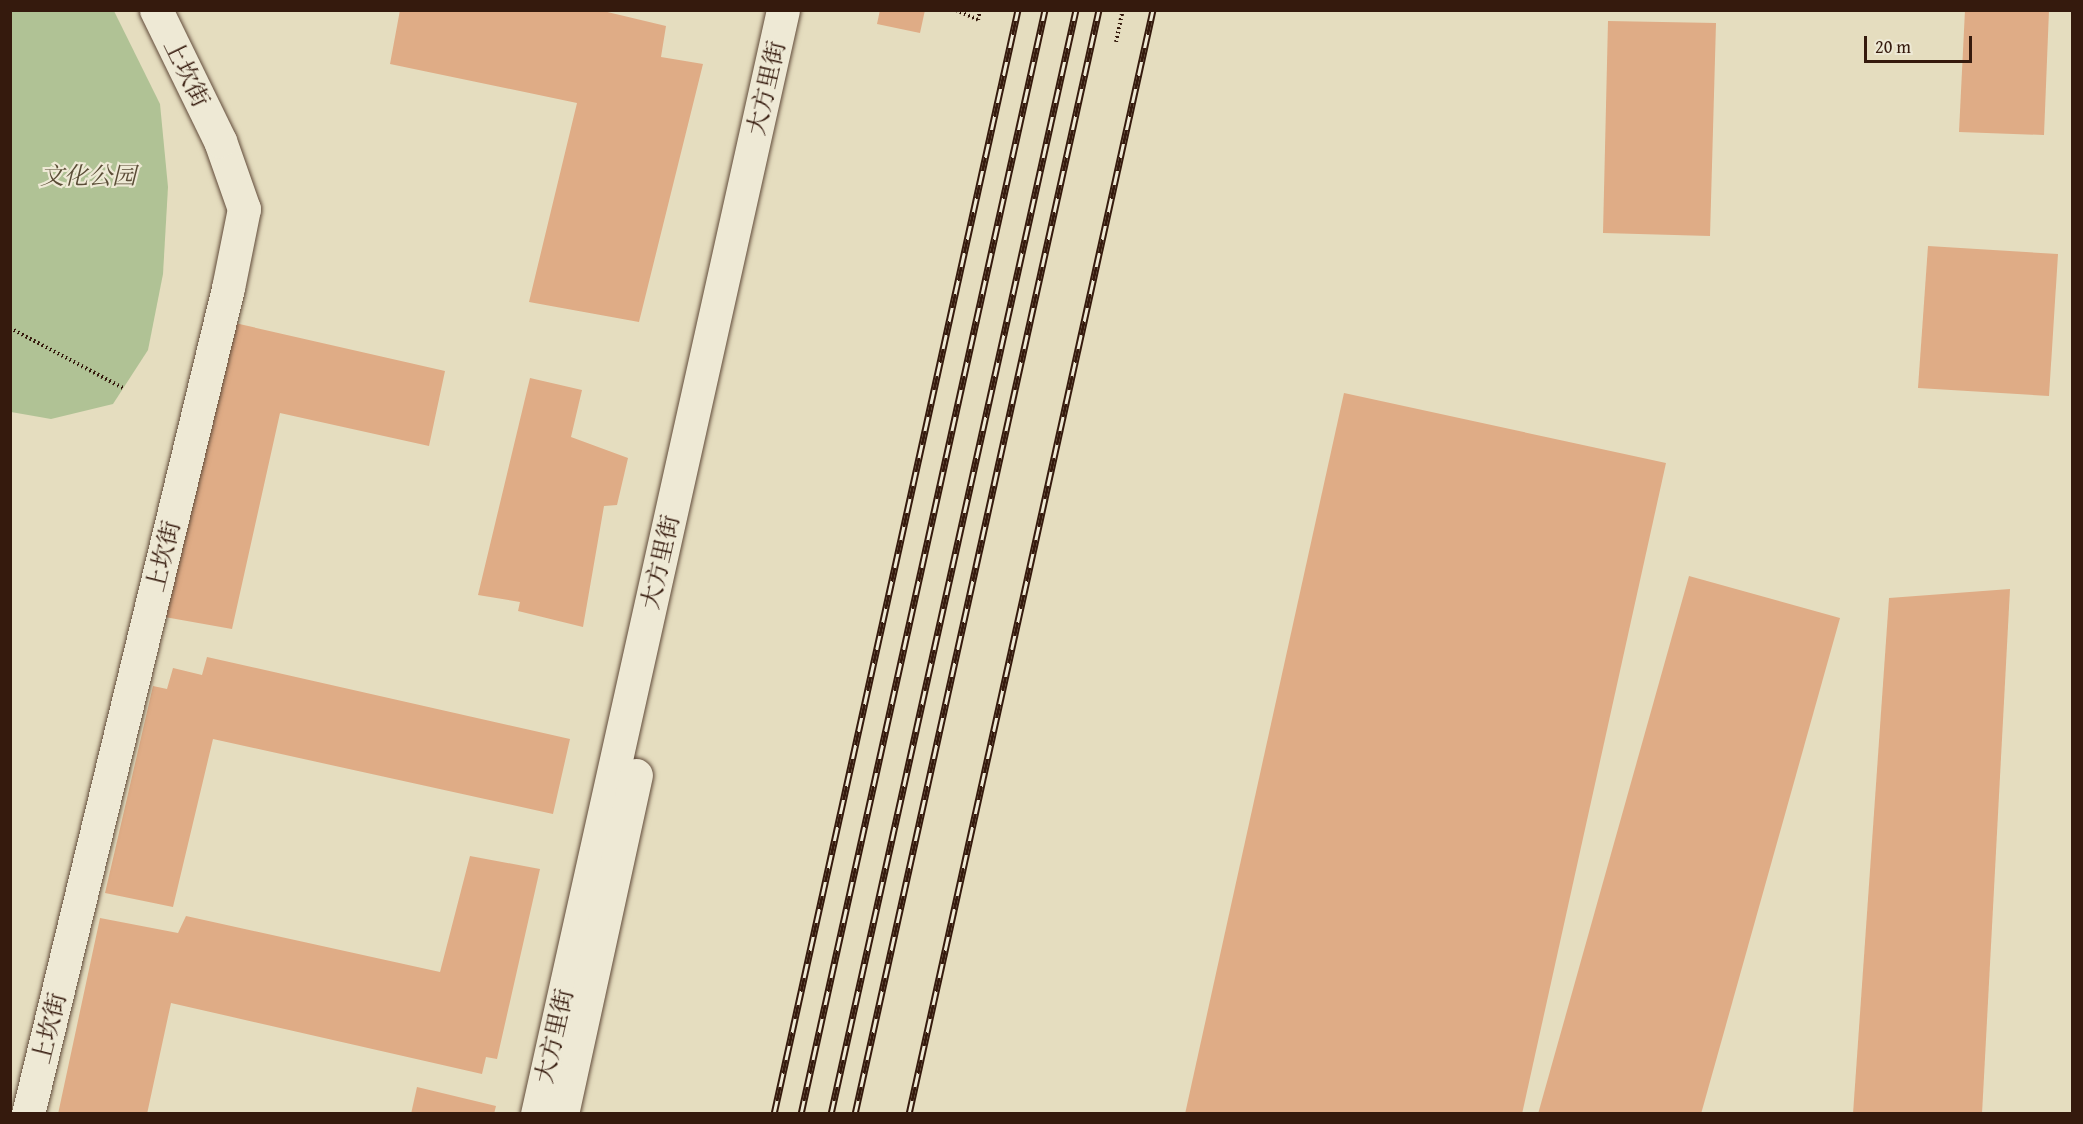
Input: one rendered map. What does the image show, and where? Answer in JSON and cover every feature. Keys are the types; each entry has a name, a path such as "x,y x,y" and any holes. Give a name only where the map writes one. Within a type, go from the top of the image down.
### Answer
{"main road":[{"name":"上坎街","path":"28,1113 226,300 244,209 220,141 156,10"},
{"name":"大方里街","path":"537,1113 783,10"},
{"name":"大方里街","path":"562,1113 802,10"}],"path":[{"path":"956,10 978,20 980,10"},
{"path":"1116,42 1123,10"},
{"path":"10,328 123,388"}],"green space":[{"name":"文化公园","path":"10,11 114,11 160,104 168,187 163,274 148,350 113,404 51,419 11,412"}],"building":[{"path":"400,10 599,10 666,26 661,57 703,64 639,322 529,302 577,103 390,64"},
{"path":"880,10 925,10 920,33 877,24"},
{"path":"1965,10 2049,10 2044,135 1959,132"},
{"path":"1608,21 1716,23 1710,236 1603,233"},
{"path":"1928,246 2058,254 2049,396 1918,388"},
{"path":"226,321 445,371 429,446 280,413 232,629 159,616"},
{"path":"530,378 582,390 571,437 628,458 617,505 604,506 583,627 518,611 520,602 478,595"},
{"path":"1344,393 1666,463 1522,1114 1185,1114"},
{"path":"1689,576 1840,618 1701,1114 1538,1114"},
{"path":"2010,589 1982,1114 1853,1114 1889,598"},
{"path":"207,657 570,739 553,814 213,739 173,907 105,893 153,686 167,689 173,668 202,675"},
{"path":"470,856 540,869 497,1059 486,1057 482,1074 171,1003 147,1114 58,1114 100,918 178,933 186,916 440,972"},
{"path":"417,1087 496,1106 494,1114 411,1114"}],"railway":[{"path":"774,1114 1018,10"},
{"path":"801,1114 1045,10"},
{"path":"831,1114 1076,10"},
{"path":"855,1114 1099,10"},
{"path":"909,1114 1153,10"}]}
